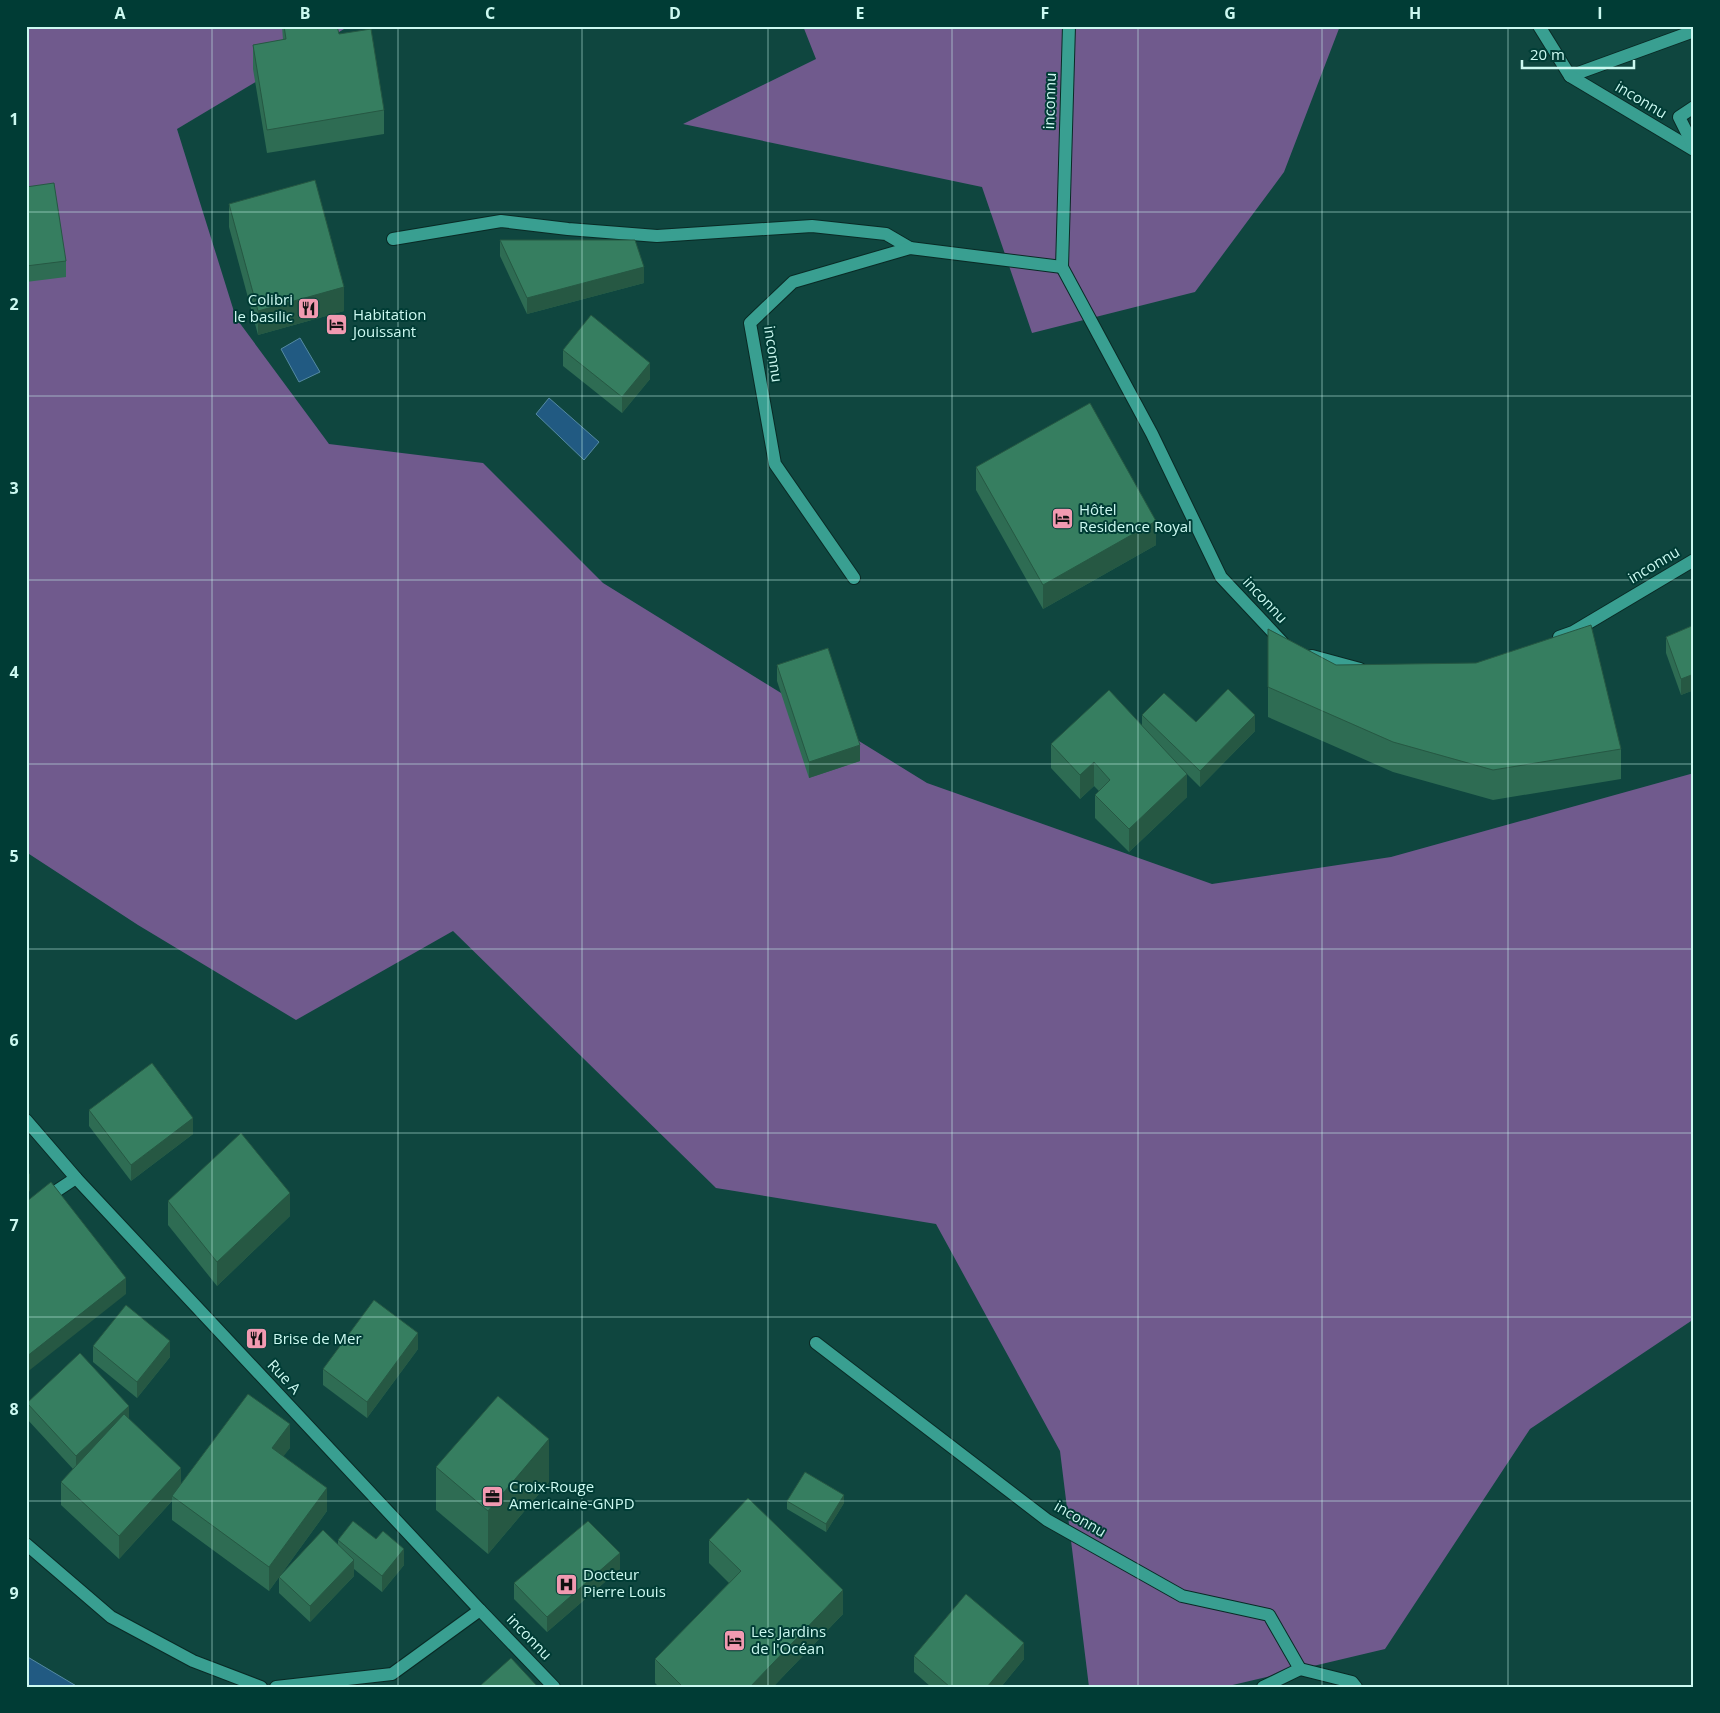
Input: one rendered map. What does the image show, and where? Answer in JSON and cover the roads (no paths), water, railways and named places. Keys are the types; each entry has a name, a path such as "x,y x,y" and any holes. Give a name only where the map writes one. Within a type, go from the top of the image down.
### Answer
{"street":[{"name":"inconnu","path":"1069,26 1062,266 1152,434 1221,577 1294,651 1361,670 1371,670"},
{"name":"inconnu","path":"1539,26 1570,76 1694,149"},
{"path":"1570,76 1694,31"},
{"name":"inconnu","path":"1694,106 1679,117 1694,149"},
{"path":"393,239 501,221 568,229 658,236 812,226 886,234 910,248"},
{"name":"inconnu","path":"854,578 775,464 750,323 793,282 910,248 1062,266"},
{"name":"inconnu","path":"1547,642 1573,632 1694,560"},
{"name":"Rue A","path":"26,1120 76,1178 480,1610"},
{"path":"26,1211 76,1178"},
{"name":"inconnu","path":"816,1343 1047,1520 1182,1596 1269,1615 1300,1669"},
{"path":"26,1544 111,1617 193,1661 261,1687"},
{"name":"inconnu","path":"480,1610 554,1687"},
{"path":"276,1687 392,1674 480,1610"},
{"path":"1263,1687 1300,1669 1352,1682 1356,1687"}],"water":[{"path":"300,338 320,372 299,382 281,349"},
{"path":"549,398 599,442 584,460 536,414"},
{"path":"26,1656 78,1687 26,1687"}],"place":[{"name":"Colibri le basilic","path":"309,309"},
{"name":"Habitation Jouissant","path":"337,324"},
{"name":"Hôtel Residence Royal","path":"1063,519"},
{"name":"Brise de Mer","path":"257,1339"},
{"name":"Croix-Rouge Americaine-GNPD","path":"493,1496"},
{"name":"Docteur Pierre Louis","path":"567,1584"},
{"name":"Les Jardins de l'Océan","path":"735,1641"}]}
